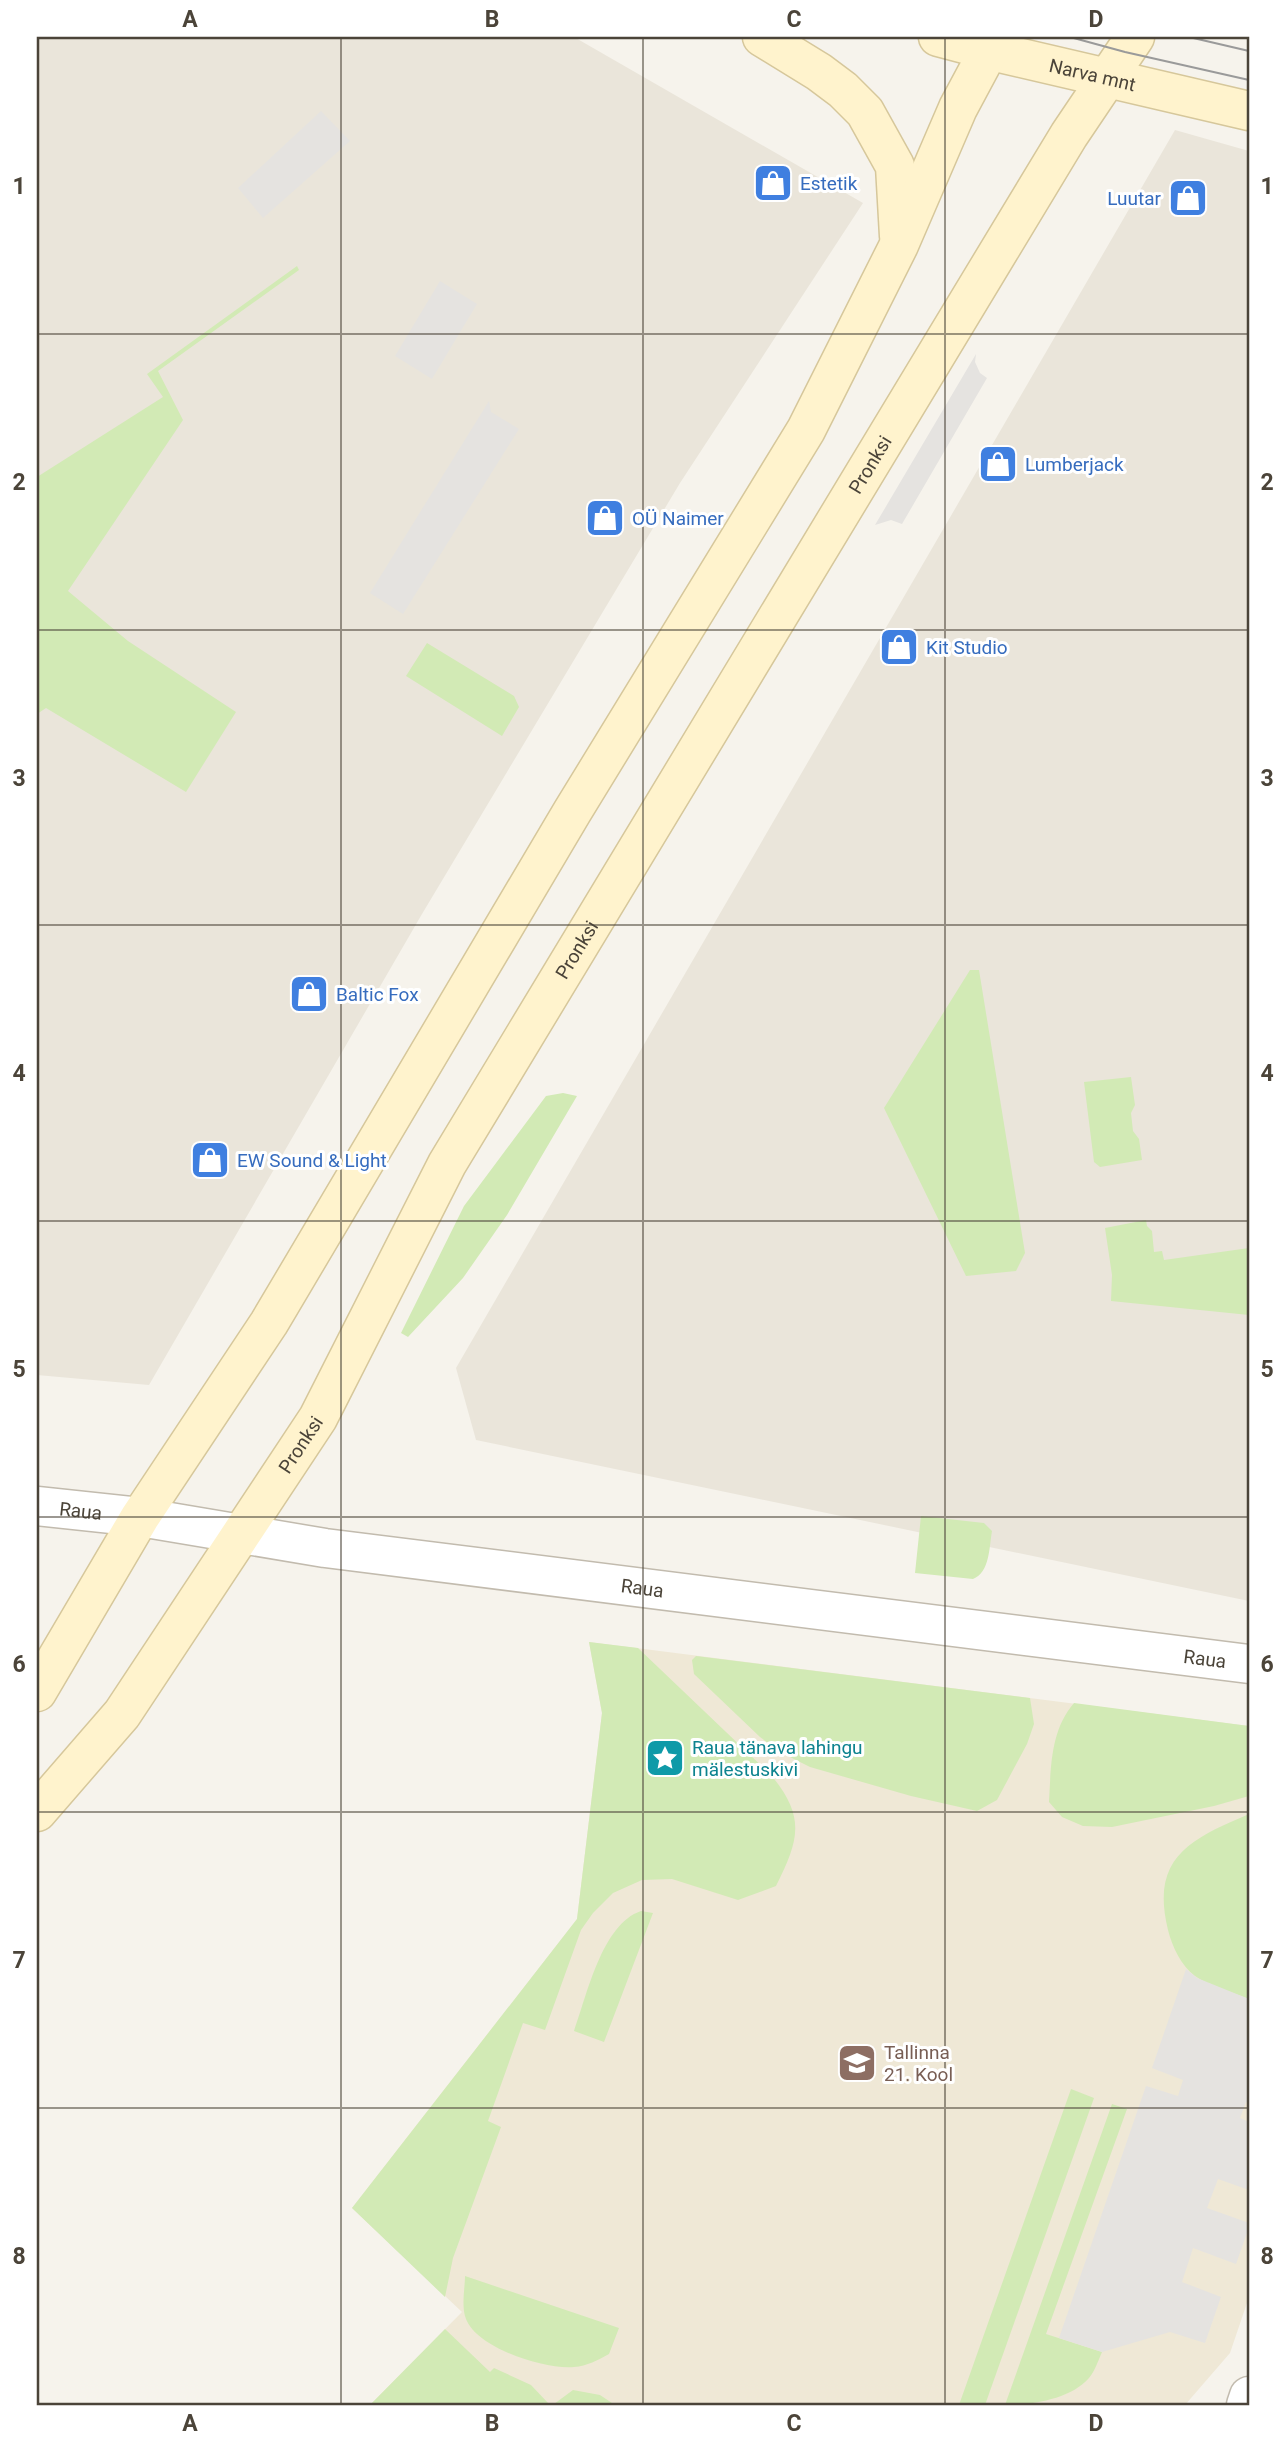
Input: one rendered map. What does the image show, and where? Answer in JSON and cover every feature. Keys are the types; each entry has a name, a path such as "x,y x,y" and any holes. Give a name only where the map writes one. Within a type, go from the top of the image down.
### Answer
{"main road":[{"path":"762,37 819,72 843,90 865,112 895,166 899,245"},
{"name":"Narva mnt","path":"938,37 991,43 1108,78 1249,111"},
{"name":"Pronksi","path":"37,1812 122,1714 318,1418 447,1164 636,856 833,523 1069,135 1135,37"},
{"path":"37,1692 139,1517 269,1324 572,812 799,441 899,245 958,108 991,43"}],"street":[{"name":"Raua","path":"37,1506 139,1517 325,1548 1249,1664"},
{"path":"1246,2405 1249,2396"}],"shaded area":[{"path":"37,37 574,37 863,203 680,483 422,914 149,1385 37,1375"},
{"path":"321,111 350,141 263,218 238,188"},
{"path":"1175,130 1249,151 1249,1601 476,1440 456,1368"},
{"path":"440,281 477,304 432,379 395,356"},
{"path":"976,354 975,362 980,373 987,378 902,524 891,520 875,525"},
{"path":"489,401 491,412 519,429 403,614 370,593"},
{"name":"Tallinna 21. Kool","path":"589,1642 1249,1726 1249,2297 1230,2353 1185,2405 370,2405 462,2312 352,2208 577,1919 602,1713"},
{"path":"1186,1969 1197,1978 1249,1999 1249,2103 1246,2102 1240,2118 1249,2122 1249,2190 1218,2179 1207,2208 1249,2223 1249,2227 1236,2264 1193,2248 1182,2282 1221,2297 1205,2343 1170,2332 1102,2352 1059,2338 1146,2086 1178,2096 1183,2080 1152,2068"}],"green space":[{"path":"297,266 299,270 158,371 183,420 68,591 128,641 236,712 186,792 46,708 37,714 37,477 163,397 147,374"},
{"path":"427,643 514,696 519,707 502,736 406,676"},
{"path":"970,970 979,970 1025,1253 1016,1271 966,1276 884,1108"},
{"path":"1131,1077 1135,1105 1131,1113 1133,1131 1139,1139 1142,1160 1100,1167 1094,1162 1084,1082"},
{"path":"563,1093 577,1096 507,1215 463,1278 408,1337 401,1333 464,1206 546,1096"},
{"path":"1146,1220 1152,1231 1154,1252 1162,1251 1164,1260 1249,1248 1249,1315 1111,1301 1112,1275 1105,1228"},
{"path":"921,1516 984,1523 992,1531 988,1559 979,1576 973,1579 915,1573"},
{"path":"589,1642 638,1648 771,1775 790,1804 794,1816 794,1842 776,1886 738,1900 672,1879 642,1880 613,1893 593,1913 581,1930 545,2030 523,2023 488,2121 501,2127 453,2258 445,2297 352,2208 577,1919 602,1713"},
{"path":"696,1656 1030,1698 1034,1724 1027,1744 997,1800 977,1811 911,1796 810,1767 778,1751 694,1674 692,1660"},
{"path":"1074,1703 1249,1726 1249,1796 1112,1827 1083,1826 1062,1817 1049,1802 1051,1763 1060,1726"},
{"path":"1249,1814 1249,1999 1207,1983 1185,1967 1172,1943 1164,1905 1165,1885 1170,1868 1180,1854 1209,1832"},
{"path":"641,1911 653,1913 604,2042 574,2031 606,1945 627,1918"},
{"path":"1071,2089 1094,2098 985,2405 959,2405"},
{"path":"1112,2104 1127,2109 1046,2334 1102,2352 1091,2375 1072,2391 1039,2402 1005,2405"},
{"path":"465,2276 619,2328 609,2354 583,2365 561,2367 530,2361 497,2348 473,2330 466,2319 463,2303"},
{"path":"445,2329 490,2372 494,2368 531,2385 549,2404 554,2404 573,2390 600,2395 615,2405 370,2405"}],"tram line":[{"path":"1070,37 1249,80"},
{"path":"1189,37 1249,51"}],"place":[{"name":"Estetik","path":"773,183"},
{"name":"Luutar","path":"1188,198"},
{"name":"Lumberjack","path":"998,464"},
{"name":"OÜ Naimer","path":"605,518"},
{"name":"Kit Studio","path":"899,647"},
{"name":"Baltic Fox","path":"309,994"},
{"name":"EW Sound & Light","path":"210,1160"},
{"name":"Raua tänava lahingu mälestuskivi","path":"665,1758"},
{"name":"Tallinna 21. Kool","path":"857,2063"}]}
